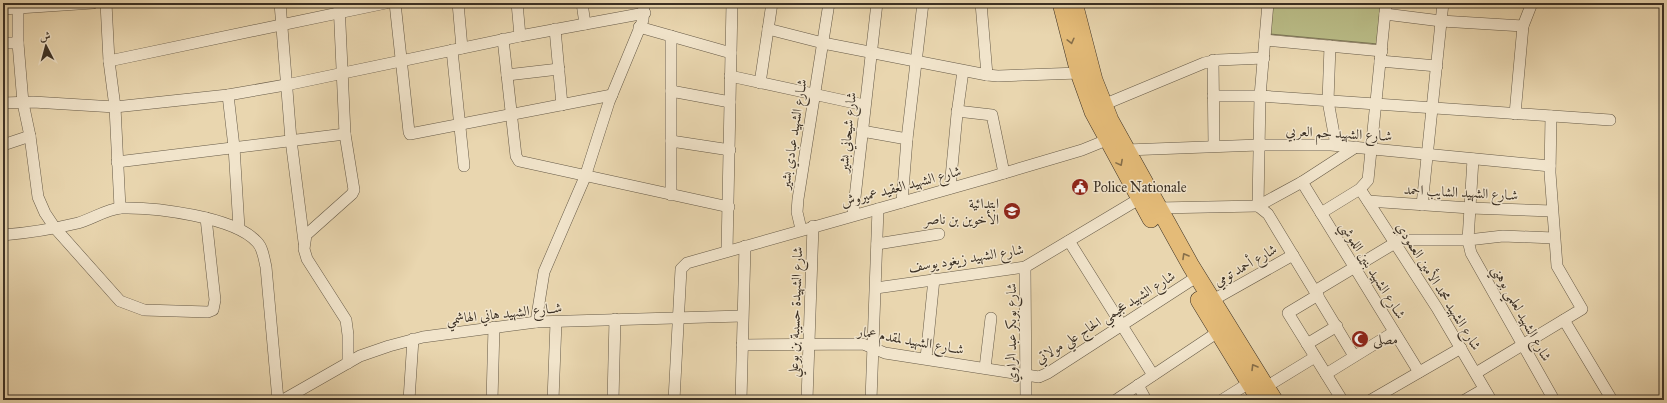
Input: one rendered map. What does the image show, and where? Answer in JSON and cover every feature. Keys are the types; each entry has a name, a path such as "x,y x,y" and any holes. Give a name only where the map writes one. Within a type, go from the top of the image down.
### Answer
{"highway":[{"path":"1061,3 1079,73 1091,107 1112,134 1158,208 1218,332 1249,383 1266,396"},
{"path":"1074,3 1094,80 1112,134 1139,199 1193,279 1213,300 1266,396"}],"street":[{"path":"3,9 93,3"},
{"path":"106,3 115,107 120,208"},
{"path":"280,3 291,140 307,258 346,320 348,335 348,363"},
{"path":"110,61 281,24 339,7 386,3"},
{"path":"395,3 400,61 409,133 412,134 612,96"},
{"path":"458,3 457,49 460,125 464,166"},
{"path":"517,3 520,36"},
{"path":"582,3 585,24"},
{"path":"760,83 772,3"},
{"name":"شـارع الشهيد عبادي بشير","path":"801,229 797,212 798,199 829,3"},
{"name":"شارع شيحاني بشير","path":"853,215 864,106 877,3"},
{"path":"902,202 907,139 923,3"},
{"path":"981,3 987,75"},
{"path":"1258,206 1260,96 1268,3"},
{"path":"1422,205 1443,3"},
{"path":"1515,114 1523,26 1532,3"},
{"path":"727,251 730,150 730,4"},
{"path":"304,242 306,235 352,194 354,187 345,134 339,7"},
{"path":"18,8 18,43 23,103 30,136 38,197 55,228 120,301 144,310 208,312 213,310 215,300 206,218"},
{"path":"3,103 33,102 115,107 228,95 287,85 503,39 585,24 645,8"},
{"path":"536,322 544,272 585,177 612,96 645,8"},
{"path":"1321,213 1360,189 1368,180 1385,9 1441,21 1523,26"},
{"path":"639,27 730,54"},
{"path":"555,29 562,105"},
{"path":"768,29 917,62 987,75 1079,73"},
{"path":"670,36 670,195"},
{"path":"503,39 516,156 519,161 585,177 729,207"},
{"path":"1265,40 1330,46 1437,66"},
{"path":"3,43 18,43"},
{"path":"1330,46 1328,101 1336,145"},
{"path":"1103,105 1213,60 1264,58"},
{"path":"1213,60 1214,146"},
{"path":"507,75 559,70"},
{"path":"950,188 957,111 963,71"},
{"path":"730,76 864,106"},
{"path":"671,91 730,102"},
{"path":"228,95 234,147 239,228"},
{"path":"1213,96 1260,96 1610,120"},
{"path":"957,111 992,115 1004,173"},
{"path":"1476,373 1524,345 1582,308 1557,266 1550,166 1551,116"},
{"path":"862,131 907,139"},
{"path":"117,162 345,134"},
{"name":"شـارع الشهيد حم العربي","path":"1112,134 1214,146 1336,145 1550,166"},
{"name":"شارع الشهيد العقيد عميروش","path":"674,400 680,269 690,261 1082,150 1112,134"},
{"path":"3,145 30,136"},
{"path":"670,142 730,150"},
{"path":"1158,208 1258,206 1302,182 1356,147"},
{"path":"1468,240 1473,159"},
{"name":"شـارع الشهيد بنين اللموشي","path":"1302,182 1418,372"},
{"name":"شارع الشهيد محمد الأمين العمودي","path":"1360,189 1461,348 1491,400"},
{"name":"شارع الشهيد زيغود يوسف","path":"876,288 1025,267 1139,199"},
{"name":"شـارع الشهيد الشايب احمد","path":"1368,201 1470,208 1552,211"},
{"path":"1258,206 1268,214 1354,356"},
{"path":"3,235 55,228 79,222 120,208 158,210 206,218 239,228 249,234 258,243 264,256 278,400"},
{"path":"871,400 878,209"},
{"name":"شارع الشهيدة حسيبة بن بوعلي","path":"807,400 813,226"},
{"path":"877,244 939,234"},
{"path":"1342,400 1288,313 1354,268 1395,243 1407,239 1468,240 1503,236 1554,238"},
{"name":"شارع الشهيد لعلمي بوهني","path":"1468,240 1471,252 1554,400"},
{"path":"1069,241 1153,375"},
{"path":"741,400 745,246"},
{"name":"شارع أحمد تومي","path":"1213,300 1293,255"},
{"name":"شارع بوبكر عبد الراوي","path":"1025,267 1026,400"},
{"path":"926,358 934,279"},
{"name":"شارع الشهيد عجيمي الحاج علي مولاتي","path":"1027,376 1039,377 1048,373 1193,279"},
{"name":"شــارع الشهيد هاني الهاشمي","path":"283,400 348,363 373,351 413,339 536,322 742,316"},
{"path":"985,368 991,318"},
{"path":"613,400 615,319"},
{"path":"1564,320 1612,400"},
{"path":"553,400 556,322"},
{"path":"1307,344 1337,326"},
{"path":"492,400 494,327"},
{"path":"1116,400 1133,392 1153,375 1218,332"},
{"path":"1326,374 1394,332"},
{"path":"409,400 413,339"},
{"name":"شــارع الشهيد لمقدم عمار","path":"742,345 863,344 884,353 926,358 1027,376"},
{"path":"1371,400 1461,348"},
{"path":"1266,396 1315,357"},
{"path":"1222,400 1249,383"},
{"path":"1465,400 1484,389"},
{"path":"1133,392 1146,400"}],"green space":[{"path":"1272,3 1382,3 1378,44 1270,34"}],"place":[{"name":"Police Nationale","path":"1080,187"},
{"name":"ابتدائية الأخوين بن ناصر","path":"1012,211"},
{"name":"مصلى","path":"1360,339"}]}
